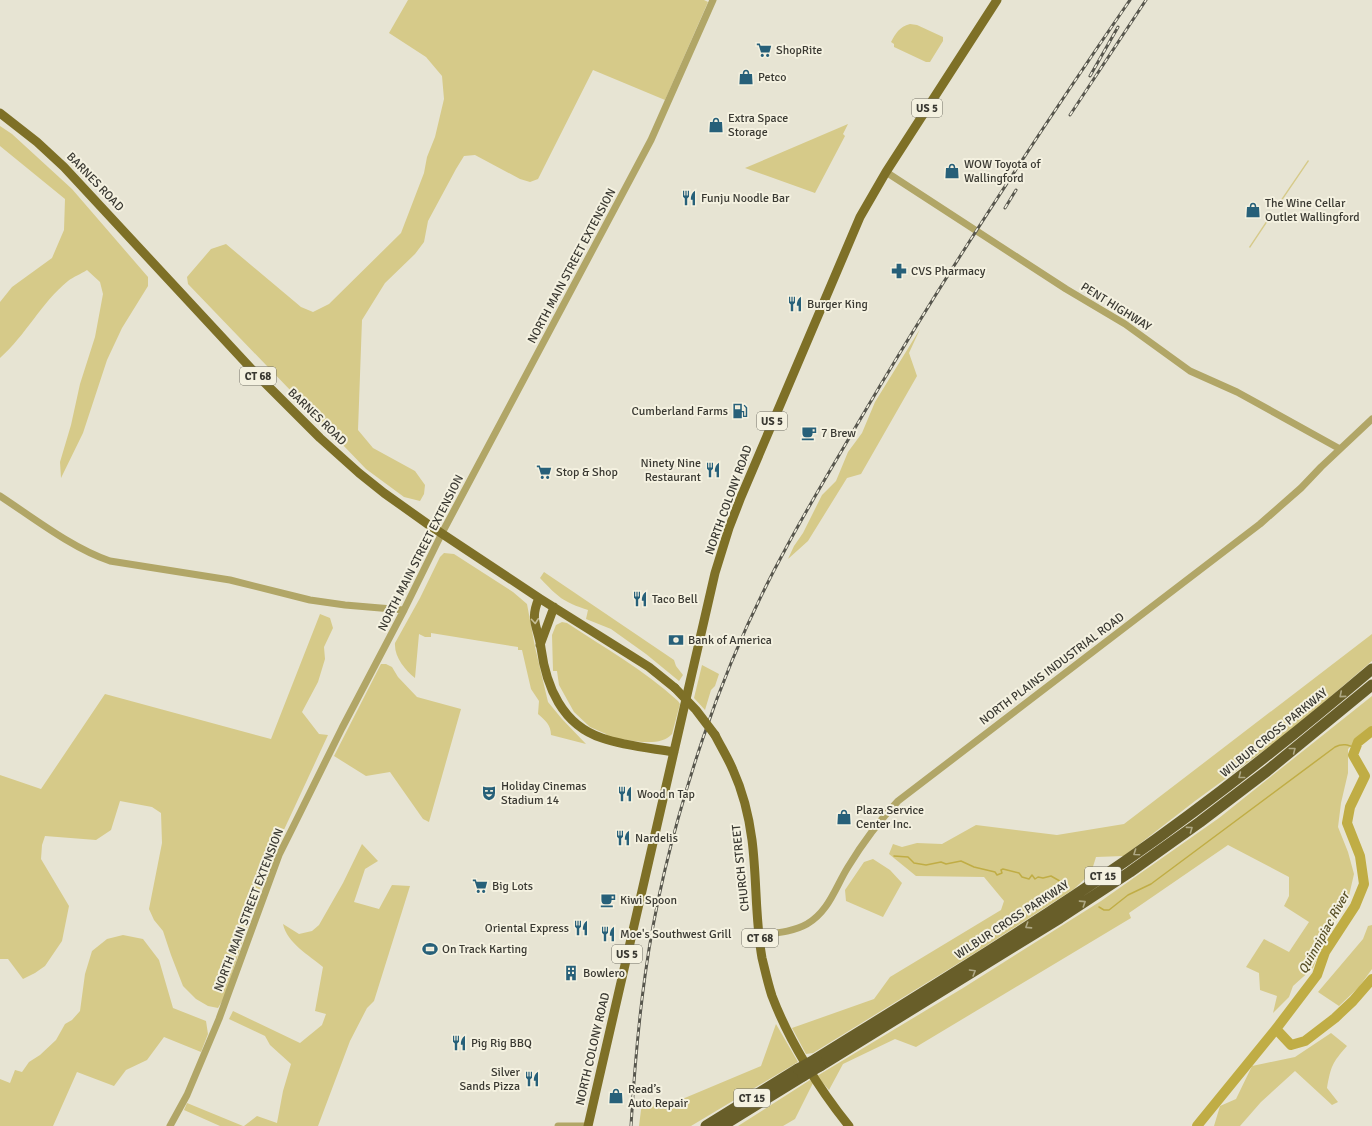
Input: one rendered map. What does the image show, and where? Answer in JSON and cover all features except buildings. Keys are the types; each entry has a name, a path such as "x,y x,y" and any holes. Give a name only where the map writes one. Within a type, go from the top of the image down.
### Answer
{"highway":[{"name":"WILBUR CROSS PARKWAY","path":"722,1126 1124,862 1226,788 1292,736 1372,669"},
{"name":"WILBUR CROSS PARKWAY","path":"818,1062 1054,922 1136,868 1266,771 1372,685"},
{"name":"WILBUR CROSS PARKWAY","path":"706,1126 801,1073"}],"main road":[{"name":"NORTH COLONY ROAD","path":"587,1126 715,573 729,528 778,408 860,217 886,172 997,0"},
{"name":"BARNES ROAD","path":"0,113 37,142 64,167 258,376 345,461 384,493 442,533 539,598 567,614"},
{"path":"539,598 535,607 534,617 542,661 550,688 566,715 588,732 603,738 674,752"},
{"path":"540,645 554,607"},
{"name":"CHURCH STREET","path":"567,614 649,667 675,688 696,710 715,735 733,771 749,820 762,958 772,995 808,1066 829,1099 849,1126"}],"street":[{"name":"NORTH MAIN STREET EXTENSION","path":"170,1126 188,1095 219,1019 279,855 442,533 651,140 713,0"},
{"name":"PENT HIGHWAY","path":"886,172 1066,289 1125,324 1190,371 1237,392 1340,449"},
{"name":"NORTH PLAINS INDUSTRIAL ROAD","path":"759,935 798,928 807,924 823,912 832,899 840,880 861,847 873,830 898,801 1254,528 1301,488 1372,419"},
{"path":"0,496 83,550 110,561 230,580 310,600 345,605 404,610"},
{"path":"558,1126 587,1126"}],"shaded area":[{"path":"408,0 704,0 708,2 665,100 593,70 538,179 530,182 520,179 475,155 464,156 428,221 424,242 415,254 385,283 362,320 358,430 373,448 415,471 425,485 424,494 420,501 404,497 366,469 188,284 187,277 211,249 226,244 301,307 313,312 329,304 401,233 424,173 427,157 435,137 444,99 442,76 426,57 389,33"},
{"path":"910,24 917,25 943,37 943,41 930,62 926,62 894,47 894,44 891,42 900,29"},
{"path":"848,124 843,134 845,136 815,193 745,168"},
{"path":"0,126 12,134 72,189 148,277 148,286 122,328 107,360 83,433 61,478 60,462 71,425 80,384 95,337 103,294 100,282 87,270 72,278 58,290 18,339 0,358 0,302 12,287 52,258 64,230 65,199 0,146"},
{"path":"1308,160 1309,161 1279,205 1281,208 1274,203 1275,202 1278,204"},
{"path":"1269,211 1276,216 1272,215 1250,248 1249,247 1271,214 1268,212"},
{"path":"920,329 909,353 917,376 861,474 847,478 808,541 788,559 822,495 836,481 848,452 862,433 875,402"},
{"path":"444,553 454,554 513,592 527,604 548,702 586,744 551,735 549,726 538,714 539,701 531,689 522,650 518,650 518,647 431,633 431,637 425,637 419,634 415,678 404,667 396,653 395,643 420,598 440,557"},
{"path":"544,572 674,660 676,666 683,675 679,681 646,654 611,629 586,619 588,610 561,598 540,578"},
{"path":"320,614 330,618 333,628 324,647 325,659 318,682 302,712 319,734 328,735 269,862 224,998 218,1008 208,1006 196,999 183,986 163,931 154,920 149,909 162,843 161,813 152,807 120,801 111,830 96,840 45,836 42,845 41,859 69,906 62,941 45,966 23,979 8,959 0,959 0,775 41,789 105,694 271,739"},
{"path":"562,622 567,623 652,679 678,701 680,704 672,734 667,739 642,742 608,737 606,734 590,727 574,712 559,685 557,671 553,671 552,635 556,625"},
{"path":"1372,634 1372,661 1288,733 1195,801 1124,856 1096,857 1091,873 1074,889 975,953 813,1053 806,1054 792,1028 874,999 890,977 1001,910 1004,901 984,877 916,876 889,854 893,844 902,847 917,843 942,844 976,825 1057,835 1124,824"},
{"path":"381,664 386,664 392,667 398,677 417,697 461,709 429,822 423,819 390,772 366,776 334,756"},
{"path":"702,665 719,674 715,686 711,690 705,710 694,698"},
{"path":"1372,696 1372,726 1348,749 1348,773 1341,803 1338,827 1348,852 1354,874 1348,900 1326,935 1313,968 1293,986 1289,997 1273,1013 1277,996 1260,990 1259,973 1246,967 1264,939 1289,952 1309,922 1284,906 1289,896 1289,877 1228,845 1129,913 1131,918 916,1047 895,1039 843,1064 829,1090 817,1076 963,988 1101,901 1219,818"},
{"path":"362,844 378,861 365,869 354,902 379,909 392,885 410,886 374,1001 367,1008 350,1041 318,1126 244,1126 257,1116 277,1123 283,1091 291,1064 270,1045 265,1036 229,1019 233,1011 300,1043 322,1025 326,1014 315,1011 323,967 294,943 285,931 283,924 299,934 312,931 319,925 343,883"},
{"path":"873,859 890,870 902,883 883,917 846,901 845,890 864,862"},
{"path":"1372,925 1372,969 1359,987 1339,1006 1318,992 1363,939 1368,926"},
{"path":"123,935 143,939 159,960 173,1008 206,1021 208,1034 201,1052 164,1037 147,1060 126,1070 114,1086 77,1072 53,1126 0,1126 0,1079 10,1083 15,1070 22,1072 29,1062 40,1055 56,1040 65,1024 72,1020 80,1011 85,974 92,951 107,939"},
{"path":"776,1024 798,1062 691,1126 639,1126 642,1102 668,1105 761,1066"},
{"path":"1331,1033 1347,1046 1333,1065 1327,1088 1338,1102 1332,1105 1295,1071 1261,1102 1240,1126 1214,1126 1220,1106 1236,1099 1252,1066 1295,1057"},
{"path":"810,1080 813,1083 795,1119 783,1126 738,1126"},
{"path":"187,1103 243,1126 220,1126 184,1110"}],"waterway":[{"name":"Quinnipiac River","path":"1197,1126 1276,1029 1317,975 1325,952 1355,906 1364,884 1360,856 1347,823 1350,807 1365,776 1353,755 1358,742 1372,731"},
{"path":"1099,907 1104,910 1109,910 1128,895 1151,884 1335,747 1346,745 1356,748"},
{"path":"894,856 908,857 914,863 926,865 941,862 946,864 961,861 974,867 995,872 997,875 1002,873 1001,870 1003,869 1019,873 1022,877 1029,879 1032,875 1035,879 1038,877 1043,878 1051,876 1065,884"},
{"path":"1276,1029 1291,1045 1305,1041 1335,1018 1353,1001 1372,979"}],"railway":[{"path":"631,1126 636,1051 650,946 661,885 693,767 740,641 762,594 795,532 890,369 990,209 1130,0"},
{"path":"1070,115 1146,0"},
{"path":"1090,76 1118,27"},
{"path":"1005,208 1016,190"}],"place":[{"name":"ShopRite","path":"764,50"},
{"name":"Petco","path":"746,77"},
{"name":"Extra Space Storage","path":"716,125"},
{"name":"WOW Toyota of Wallingford","path":"952,171"},
{"name":"Funju Noodle Bar","path":"689,198"},
{"name":"The Wine Cellar Outlet Wallingford","path":"1253,210"},
{"name":"CVS Pharmacy","path":"899,271"},
{"name":"Burger King","path":"795,304"},
{"name":"Cumberland Farms","path":"740,411"},
{"name":"7 Brew","path":"809,433"},
{"name":"Ninety Nine Restaurant","path":"713,470"},
{"name":"Stop & Shop","path":"544,472"},
{"name":"Taco Bell","path":"640,599"},
{"name":"Bank of America","path":"676,640"},
{"name":"Holiday Cinemas Stadium 14","path":"489,793"},
{"name":"Wood n Tap","path":"625,794"},
{"name":"Plaza Service Center Inc.","path":"844,817"},
{"name":"Nardelis","path":"623,838"},
{"name":"Big Lots","path":"480,886"},
{"name":"Kiwi Spoon","path":"608,900"},
{"name":"Oriental Express","path":"581,928"},
{"name":"Moe's Southwest Grill","path":"608,934"},
{"name":"On Track Karting","path":"430,949"},
{"name":"Bowlero","path":"571,973"},
{"name":"Pig Rig BBQ","path":"459,1043"},
{"name":"Silver Sands Pizza","path":"532,1079"},
{"name":"Read’s Auto Repair","path":"616,1096"}]}
